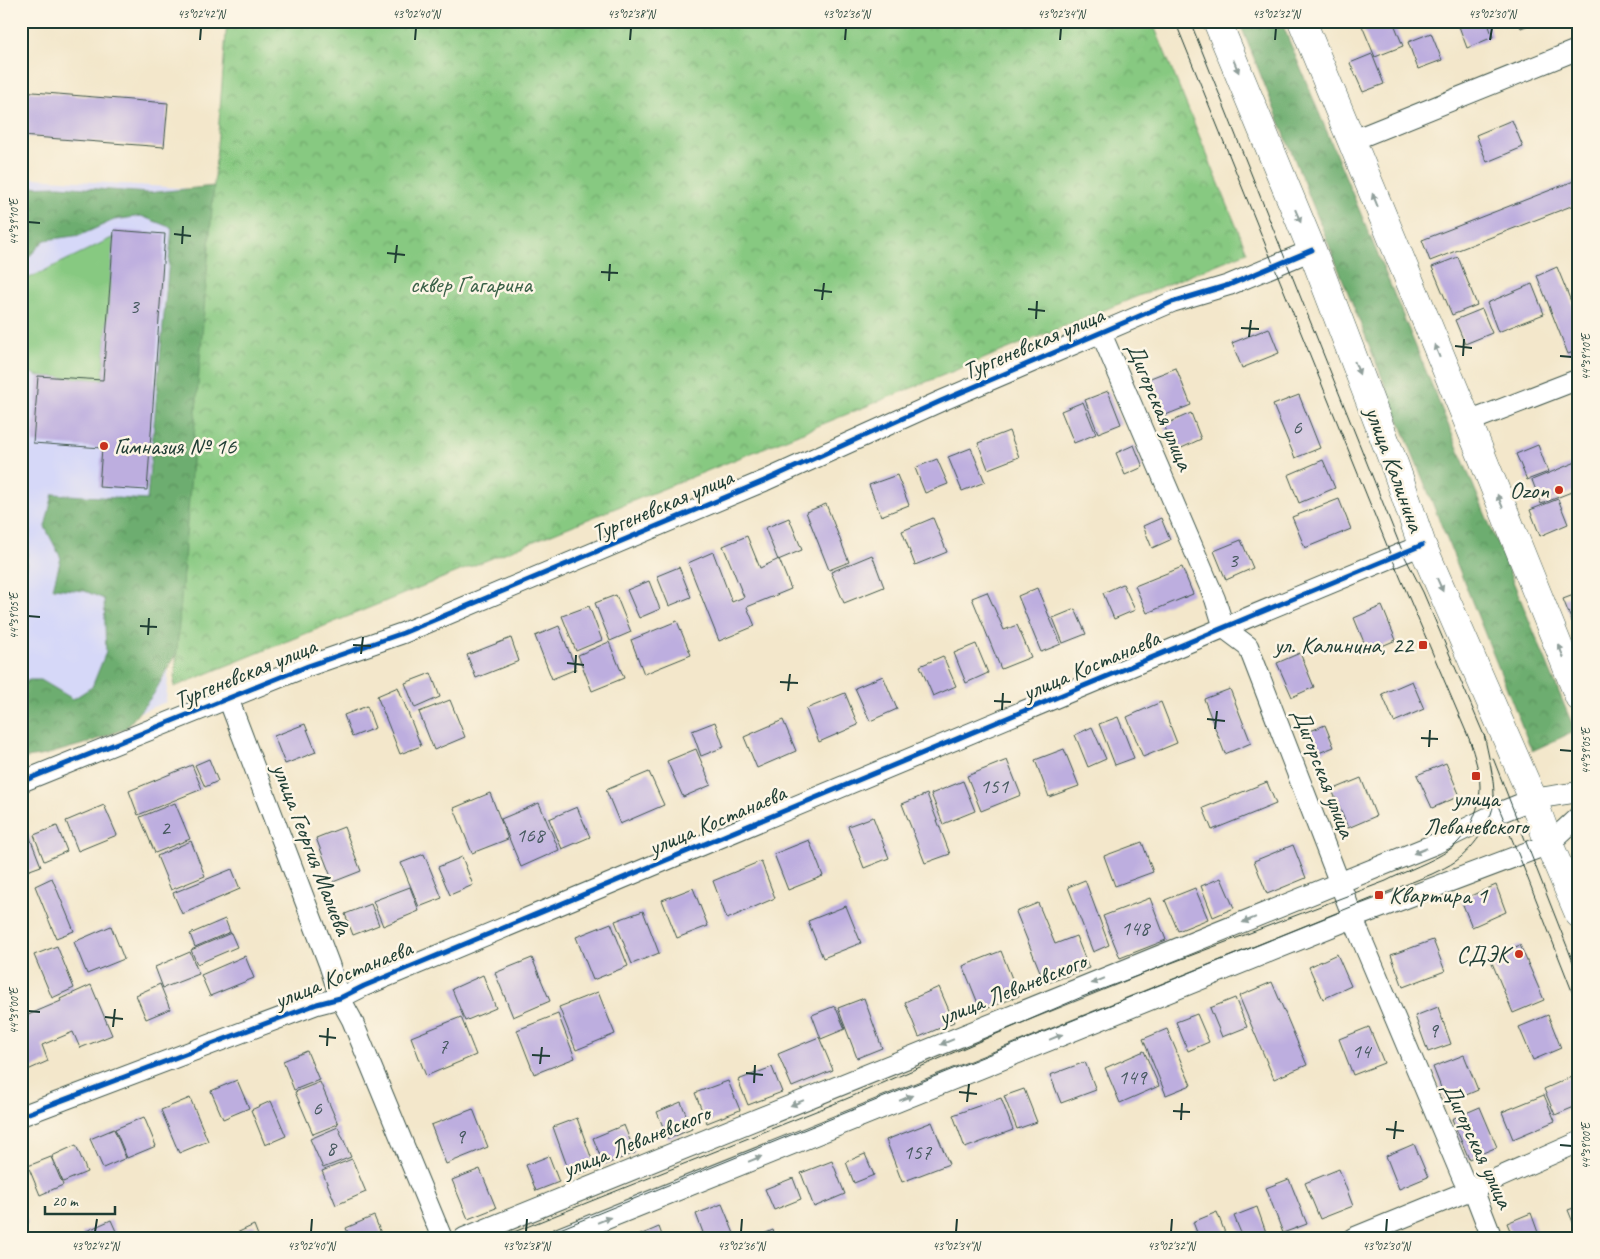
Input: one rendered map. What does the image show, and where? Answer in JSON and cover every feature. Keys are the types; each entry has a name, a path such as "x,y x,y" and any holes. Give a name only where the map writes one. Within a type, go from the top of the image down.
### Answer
{"main road":[{"name":"улица Калинина","path":"1217,21 1312,250 1396,469 1422,545 1533,799 1549,844 1579,914"},
{"path":"1302,21 1468,422 1579,697"}],"street":[{"path":"1351,141 1579,49"},
{"name":"Тургеневская улица","path":"21,782 308,666 412,630 764,480 1172,302 1229,285 1312,250"},
{"name":"Дигорская улица","path":"1101,332 1215,599 1224,628 1248,646 1353,918 1463,1179 1473,1189 1492,1238"},
{"path":"1468,422 1579,379"},
{"name":"улица Костанаева","path":"21,1116 318,1004 340,998 383,978 1422,545"},
{"name":"улица Георгия Малиева","path":"228,698 329,964 340,998 352,1020 442,1238"},
{"name":"улица Леваневского","path":"464,1238 1435,844 1490,816 1533,799 1579,792"},
{"path":"559,1238 1353,918 1549,844 1579,816"},
{"path":"1353,1238 1473,1189 1579,1142"}],"shaded area":[{"name":"Гимназия № 16","path":"21,177 208,190 166,702 21,759"}],"green space":[{"name":"сквер Гагарина","path":"227,21 1152,21 1247,252 174,687"},
{"path":"1239,21 1281,21 1575,731 1532,751"},
{"path":"59,186 148,193 214,186 177,652 153,695 126,728 91,742 45,755 21,759 21,690 28,680 41,680 73,699 92,687 106,652 104,599 85,591 53,588 61,558 45,527 53,494 147,500 172,228 141,216 114,220 81,235 45,240 21,265 21,187"},
{"path":"114,237 103,380 38,376 21,367 21,282"},
{"path":"21,489 28,507 30,526 21,608"}],"building":[{"path":"1360,21 1393,21 1403,46 1375,57"},
{"path":"1457,21 1487,21 1493,37 1467,48"},
{"path":"1518,21 1539,21 1521,28"},
{"path":"1431,33 1442,60 1418,69 1408,42"},
{"path":"1372,54 1384,84 1363,92 1350,63"},
{"path":"21,91 168,103 164,147 21,136"},
{"path":"1512,120 1523,147 1487,162 1476,135"},
{"path":"1579,179 1579,203 1430,261 1422,240"},
{"path":"114,230 165,234 147,490 99,487 102,448 33,443 38,376 103,380"},
{"path":"1458,257 1477,305 1452,315 1432,267"},
{"path":"1557,267 1579,321 1579,350 1568,354 1537,276"},
{"path":"1532,284 1544,314 1498,332 1487,303"},
{"path":"1482,309 1492,333 1465,344 1455,320"},
{"path":"1269,328 1279,353 1242,368 1232,343"},
{"path":"1176,368 1191,405 1163,416 1148,379"},
{"path":"1108,391 1121,424 1098,433 1085,400"},
{"path":"1299,395 1320,448 1295,458 1273,405"},
{"path":"1083,402 1096,434 1074,443 1061,411"},
{"path":"1191,413 1201,439 1175,451 1164,425"},
{"path":"1009,431 1019,457 988,469 978,443"},
{"path":"1134,445 1143,467 1125,475 1116,453"},
{"path":"1538,445 1548,472 1527,480 1516,454"},
{"path":"971,448 985,482 962,491 948,457"},
{"path":"937,459 948,484 925,493 915,468"},
{"path":"1323,460 1335,488 1299,503 1288,475"},
{"path":"1576,462 1579,468 1579,489 1541,504 1532,480"},
{"path":"897,475 909,505 881,516 869,485"},
{"path":"1339,499 1351,529 1305,548 1292,517"},
{"path":"1558,499 1568,524 1540,536 1530,510"},
{"path":"826,504 849,562 829,570 806,512"},
{"path":"789,518 802,550 778,560 765,528"},
{"path":"933,518 947,552 915,565 902,531"},
{"path":"1161,518 1170,540 1152,548 1143,526"},
{"path":"747,536 760,568 779,559 791,589 747,607 755,626 719,641 688,563 713,552 732,602 744,597 723,546"},
{"path":"1241,540 1253,568 1226,580 1214,551"},
{"path":"872,555 884,587 844,603 831,572"},
{"path":"679,567 691,597 669,606 657,576"},
{"path":"1182,567 1193,594 1147,613 1135,586"},
{"path":"649,581 660,609 639,618 627,590"},
{"path":"1123,584 1135,610 1114,619 1103,593"},
{"path":"1037,588 1061,644 1041,652 1018,596"},
{"path":"987,592 1004,630 1017,625 1031,657 1001,669 972,598"},
{"path":"1579,593 1579,634 1577,634 1563,599"},
{"path":"616,595 631,632 610,641 595,603"},
{"path":"589,606 602,640 576,651 562,616"},
{"path":"1382,606 1396,640 1368,652 1354,618"},
{"path":"1075,609 1086,634 1063,643 1053,618"},
{"path":"677,621 691,655 644,674 631,640"},
{"path":"559,626 576,669 552,679 535,636"},
{"path":"511,638 519,661 476,678 467,655"},
{"path":"609,642 624,678 592,691 578,655"},
{"path":"976,644 988,673 966,683 954,653"},
{"path":"1300,653 1314,687 1292,697 1277,663"},
{"path":"943,656 956,686 933,696 920,666"},
{"path":"431,673 440,697 415,708 405,683"},
{"path":"883,676 897,709 870,721 855,688"},
{"path":"1412,681 1424,709 1394,722 1382,694"},
{"path":"398,687 421,746 400,754 377,696"},
{"path":"1230,689 1251,743 1225,754 1204,699"},
{"path":"845,693 858,725 819,742 806,709"},
{"path":"450,700 465,737 434,750 419,712"},
{"path":"1161,702 1177,743 1143,757 1127,717"},
{"path":"367,706 375,728 352,737 344,715"},
{"path":"1118,717 1134,758 1115,765 1099,724"},
{"path":"783,720 796,751 757,768 744,737"},
{"path":"715,722 724,747 701,756 692,731"},
{"path":"305,724 316,752 285,764 274,736"},
{"path":"1325,725 1334,747 1316,754 1308,732"},
{"path":"1092,727 1106,759 1088,767 1075,735"},
{"path":"696,749 711,785 683,797 667,761"},
{"path":"1064,749 1079,786 1049,797 1035,760"},
{"path":"209,759 218,781 205,787 195,765"},
{"path":"1007,760 1021,795 981,811 967,776"},
{"path":"1446,763 1460,796 1432,808 1417,775"},
{"path":"192,765 202,789 138,815 129,791"},
{"path":"649,772 664,805 620,824 606,790"},
{"path":"1361,778 1376,816 1348,828 1332,790"},
{"path":"963,781 975,811 943,824 931,794"},
{"path":"1267,782 1276,804 1212,830 1203,808"},
{"path":"490,793 508,839 472,853 454,808"},
{"path":"927,794 950,854 925,863 902,804"},
{"path":"175,803 190,839 155,853 140,817"},
{"path":"539,803 559,850 521,867 501,819"},
{"path":"104,805 117,835 78,851 66,821"},
{"path":"577,807 590,837 562,849 549,819"},
{"path":"873,817 889,858 864,868 848,826"},
{"path":"25,825 41,866 27,871 21,855 21,827"},
{"path":"57,826 67,851 44,861 34,835"},
{"path":"344,827 361,871 333,882 316,838"},
{"path":"809,840 823,876 788,890 774,854"},
{"path":"191,841 205,876 171,890 157,856"},
{"path":"1142,842 1153,872 1115,886 1104,856"},
{"path":"1293,845 1306,878 1267,894 1254,861"},
{"path":"424,854 442,898 419,907 401,863"},
{"path":"462,857 473,885 450,895 438,867"},
{"path":"761,861 775,898 727,919 713,881"},
{"path":"232,869 240,889 182,914 173,893"},
{"path":"52,878 74,931 56,938 35,886"},
{"path":"1221,878 1234,908 1213,917 1201,886"},
{"path":"1085,880 1109,945 1093,952 1068,887"},
{"path":"1496,885 1506,912 1472,927 1461,900"},
{"path":"410,887 419,911 383,926 373,901"},
{"path":"693,888 708,926 677,938 662,900"},
{"path":"1195,888 1208,919 1178,931 1165,900"},
{"path":"1150,898 1166,940 1120,958 1103,916"},
{"path":"1038,903 1055,944 1076,936 1089,968 1045,984 1016,912"},
{"path":"371,904 379,925 353,935 345,914"},
{"path":"846,906 861,943 823,958 808,921"},
{"path":"643,911 659,953 632,964 615,921"},
{"path":"225,919 230,932 195,947 190,934"},
{"path":"611,923 628,966 593,980 576,937"},
{"path":"111,926 124,959 87,974 74,942"},
{"path":"231,933 237,947 197,964 191,950"},
{"path":"1433,940 1445,971 1403,987 1391,955"},
{"path":"1520,945 1544,1000 1513,1013 1490,958"},
{"path":"57,946 74,988 52,998 34,955"},
{"path":"1001,951 1019,996 981,1011 963,966"},
{"path":"190,952 199,974 163,988 155,967"},
{"path":"1337,954 1351,986 1323,999 1309,967"},
{"path":"245,956 254,978 210,996 201,975"},
{"path":"532,958 550,1001 513,1017 495,973"},
{"path":"483,975 496,1008 465,1021 452,989"},
{"path":"1272,982 1307,1065 1274,1079 1239,996"},
{"path":"160,984 170,1009 146,1019 136,995"},
{"path":"91,985 112,1035 80,1048 73,1032 42,1045 48,1061 21,1073 21,1018 61,1001 60,999"},
{"path":"939,987 954,1022 919,1037 905,1002"},
{"path":"598,992 615,1034 576,1050 559,1007"},
{"path":"864,998 882,1048 857,1058 838,1008"},
{"path":"1235,998 1247,1027 1222,1037 1210,1008"},
{"path":"835,1006 845,1029 821,1039 812,1015"},
{"path":"1438,1007 1451,1044 1428,1052 1415,1016"},
{"path":"558,1014 575,1058 534,1074 517,1030"},
{"path":"1197,1014 1209,1042 1188,1051 1176,1022"},
{"path":"1548,1015 1561,1048 1533,1060 1519,1027"},
{"path":"461,1017 476,1055 426,1076 411,1037"},
{"path":"1369,1027 1384,1063 1353,1075 1339,1039"},
{"path":"1167,1029 1191,1085 1166,1095 1143,1039"},
{"path":"819,1037 833,1070 792,1087 778,1054"},
{"path":"307,1051 319,1080 294,1090 283,1061"},
{"path":"1144,1051 1159,1086 1120,1103 1105,1068"},
{"path":"1464,1055 1478,1090 1447,1103 1433,1067"},
{"path":"1085,1062 1096,1090 1061,1103 1050,1075"},
{"path":"772,1067 782,1092 748,1105 738,1080"},
{"path":"1571,1077 1579,1095 1579,1105 1555,1115 1544,1089"},
{"path":"237,1080 249,1108 223,1119 211,1091"},
{"path":"728,1081 740,1110 707,1123 695,1093"},
{"path":"320,1082 338,1124 313,1134 295,1092"},
{"path":"1024,1089 1037,1122 1017,1129 1004,1096"},
{"path":"1544,1095 1555,1121 1513,1139 1502,1112"},
{"path":"190,1098 208,1141 179,1153 161,1110"},
{"path":"1001,1098 1013,1130 965,1148 953,1115"},
{"path":"271,1101 286,1136 265,1145 251,1110"},
{"path":"681,1102 692,1129 668,1139 657,1112"},
{"path":"1480,1107 1497,1147 1469,1159 1452,1119"},
{"path":"473,1109 488,1147 446,1164 431,1125"},
{"path":"144,1117 156,1146 127,1158 115,1129"},
{"path":"577,1118 595,1168 571,1177 553,1127"},
{"path":"932,1122 949,1164 902,1182 886,1140"},
{"path":"624,1125 635,1153 604,1165 593,1138"},
{"path":"338,1127 351,1157 323,1168 310,1139"},
{"path":"114,1129 126,1158 103,1168 90,1139"},
{"path":"1414,1144 1428,1177 1399,1189 1386,1156"},
{"path":"76,1145 87,1172 63,1182 52,1156"},
{"path":"865,1154 874,1175 854,1183 846,1162"},
{"path":"549,1156 559,1182 536,1191 526,1165"},
{"path":"51,1157 63,1185 40,1195 28,1166"},
{"path":"352,1159 366,1192 336,1205 322,1171"},
{"path":"832,1161 845,1194 814,1207 801,1173"},
{"path":"480,1169 496,1208 468,1219 452,1180"},
{"path":"1339,1169 1353,1206 1320,1219 1305,1183"},
{"path":"793,1178 801,1199 774,1210 765,1189"},
{"path":"1289,1179 1307,1224 1283,1233 1266,1188"},
{"path":"722,1204 735,1236 730,1238 705,1238 696,1214"},
{"path":"21,1206 28,1223 21,1226"},
{"path":"1579,1206 1579,1237 1568,1210"},
{"path":"1257,1207 1268,1238 1243,1238 1234,1216"},
{"path":"1217,1212 1227,1238 1199,1238 1193,1222"},
{"path":"1531,1213 1540,1238 1513,1238 1507,1223"},
{"path":"374,1216 383,1238 350,1238 346,1228"},
{"path":"111,1220 119,1238 84,1238 82,1233"},
{"path":"254,1225 259,1238 231,1238 230,1236"},
{"path":"659,1227 663,1238 633,1238"},
{"path":"773,1230 776,1238 754,1238"}],"tram line":[{"path":"1175,21 1392,558 1473,748"},
{"path":"1190,21 1403,553 1423,592 1486,740"},
{"path":"538,1238 1432,874 1456,861 1470,849 1482,832 1491,814 1494,788 1484,734"},
{"path":"499,1238 846,1099 1082,997 1386,881 1435,858 1449,850 1462,838 1472,822 1478,805 1480,781 1470,741"},
{"path":"1493,758 1579,977"},
{"path":"1494,796 1579,1009"}],"cycle path":[{"path":"21,782 308,666 403,633 764,481 941,401 1172,302 1229,285 1312,250"},
{"path":"21,1116 317,1004 340,998 364,986 1422,545"}],"place":[{"name":"Гимназия № 16","path":"104,446"},
{"name":"Ozon","path":"1559,490"},
{"name":"ул. Калинина, 22","path":"1423,645"},
{"name":"улица Леваневского","path":"1476,776"},
{"name":"Квартира 1","path":"1379,895"},
{"name":"СДЭК","path":"1519,954"}]}
